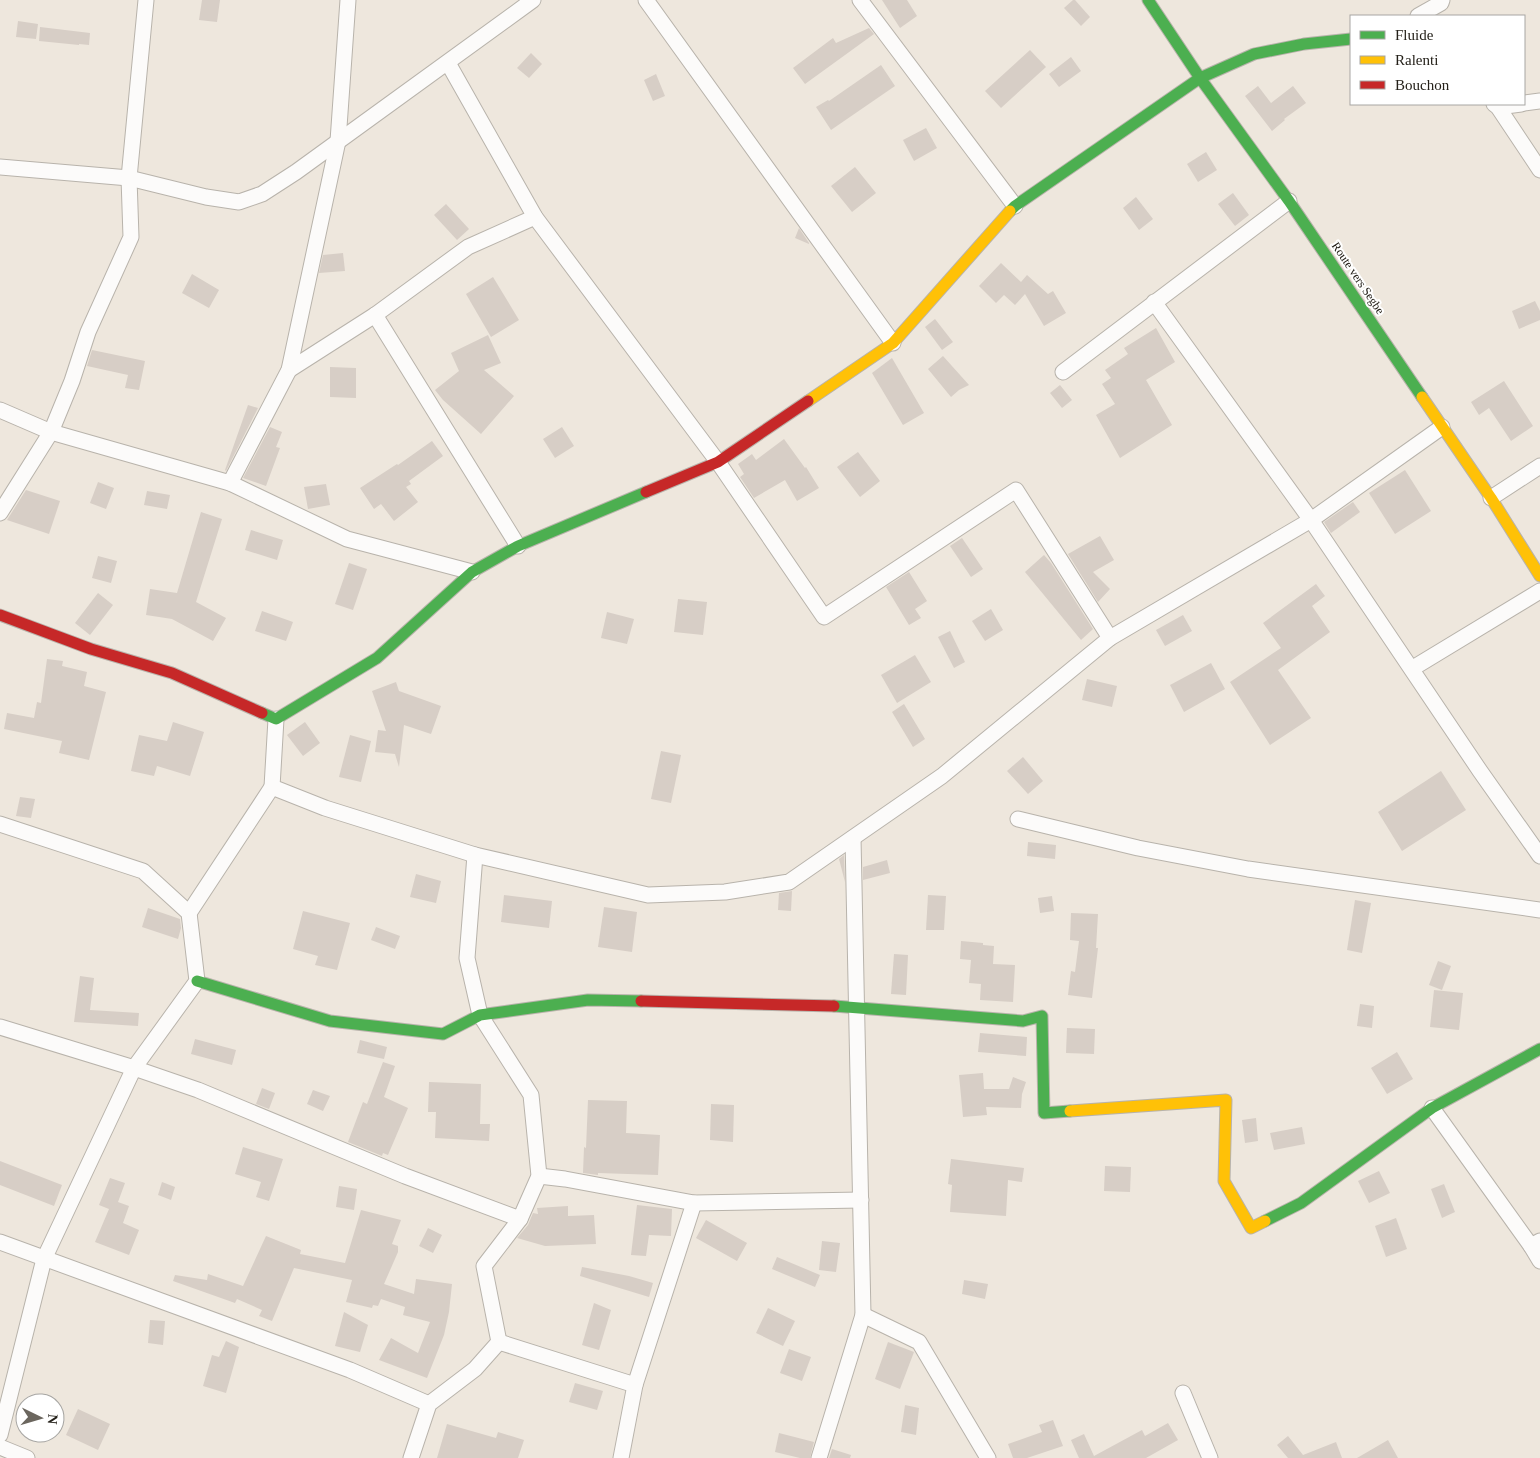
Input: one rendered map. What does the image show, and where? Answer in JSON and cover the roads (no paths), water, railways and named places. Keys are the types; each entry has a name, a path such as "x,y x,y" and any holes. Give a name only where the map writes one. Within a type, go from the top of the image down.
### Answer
{"street":[{"path":"0,513 51,432 72,381 88,332 131,237 130,178 146,0"},
{"path":"230,483 289,370 338,142 348,0"},
{"path":"0,168 130,178 206,197 239,202 262,194 296,172 533,0"},
{"path":"646,0 894,343"},
{"path":"860,0 1014,206"},
{"name":"Route vers Segbe","path":"1148,0 1200,78 1289,201 1491,498 1540,576"},
{"path":"1420,15 1441,3 1442,0"},
{"path":"276,719 377,658 472,572 518,546 718,462 894,343 1014,206 1200,78 1254,54 1304,44 1350,40"},
{"path":"448,63 535,217 718,462 824,617 1016,490 1110,638"},
{"path":"1525,104 1540,102"},
{"path":"1496,105 1540,170"},
{"path":"1063,372 1289,201"},
{"path":"289,370 375,315 468,247 535,217"},
{"path":"1154,302 1311,520 1480,771 1540,856"},
{"path":"375,315 518,546"},
{"path":"0,410 51,432 230,483 347,539 472,572"},
{"path":"272,787 325,808 476,855 648,895 725,892 789,882 942,776 1110,638 1311,520 1442,427"},
{"path":"1491,498 1540,466"},
{"path":"1412,668 1540,591"},
{"path":"0,615 91,649 172,673 276,719"},
{"path":"189,913 272,787 276,719"},
{"path":"1018,819 1138,848 1248,869 1540,910"},
{"path":"0,824 143,870 189,913 198,981 134,1068 44,1259 0,1435"},
{"path":"819,1458 863,1314 853,838"},
{"path":"476,855 466,958 480,1015 531,1095 539,1176 520,1219 484,1266 499,1342"},
{"path":"198,981 330,1021 444,1034 480,1015 588,1000 856,1007 1023,1021 1042,1016 1044,1113 1226,1100 1224,1181 1251,1228 1301,1203 1432,1108 1540,1049"},
{"path":"0,1026 198,1090 405,1176 520,1219"},
{"path":"1432,1108 1535,1244 1540,1261"},
{"path":"539,1176 694,1203 862,1200"},
{"path":"621,1458 636,1385 694,1203"},
{"path":"0,1242 350,1370 429,1404"},
{"path":"863,1314 919,1342 988,1458"},
{"path":"499,1342 636,1385"},
{"path":"411,1458 429,1404 475,1369 499,1342"},
{"path":"1183,1393 1210,1458"},
{"path":"0,1447 27,1458"}]}
